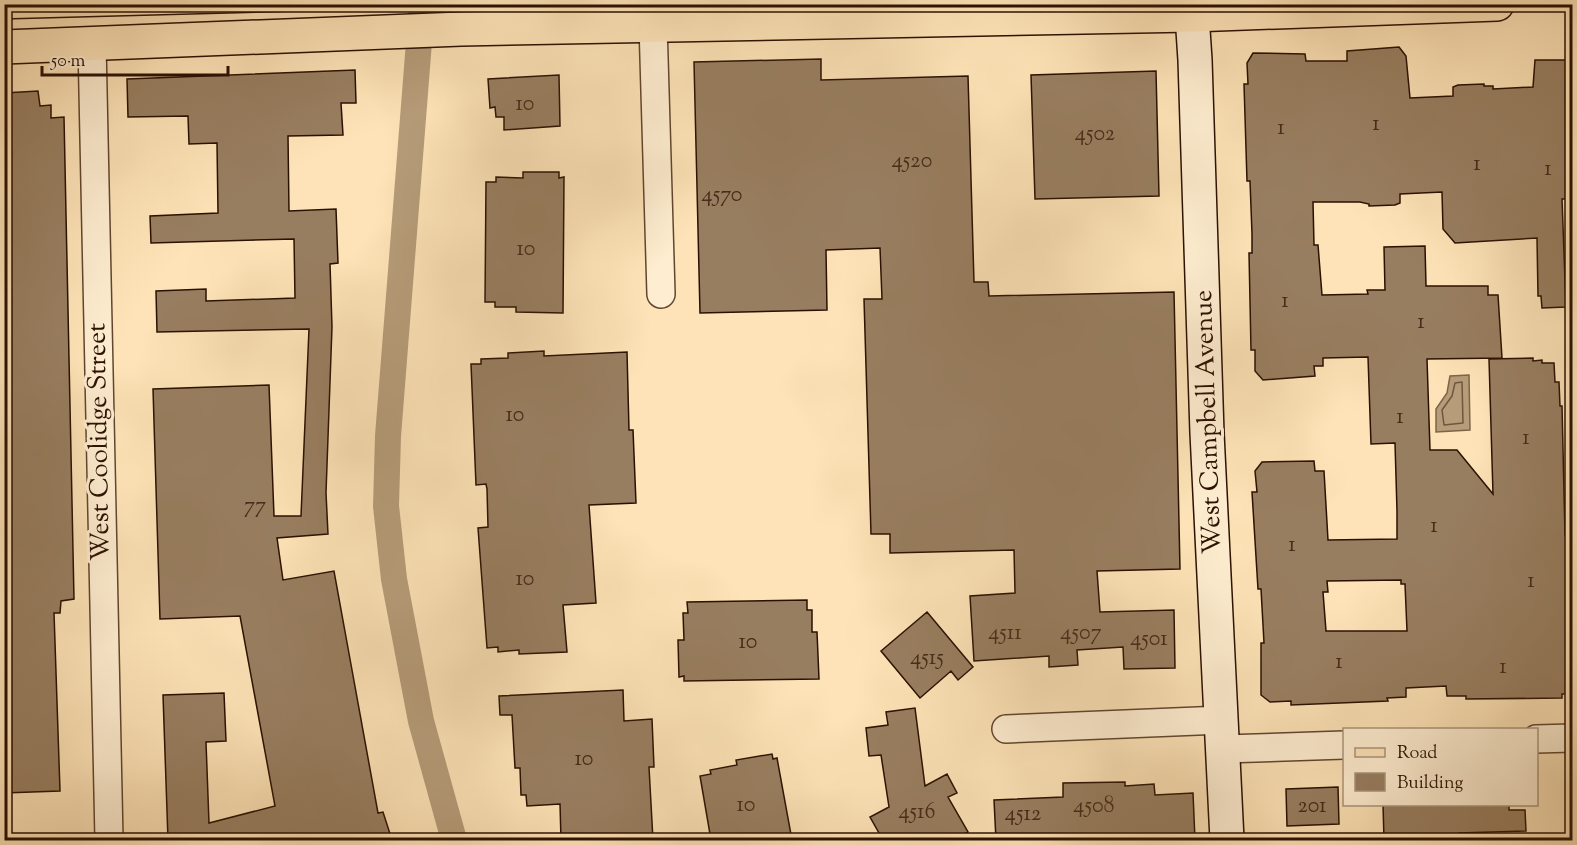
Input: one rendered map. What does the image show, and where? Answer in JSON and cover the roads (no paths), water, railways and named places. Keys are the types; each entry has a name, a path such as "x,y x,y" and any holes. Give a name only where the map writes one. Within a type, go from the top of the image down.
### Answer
{"main road":[{"path":"4,47 461,29 1497,4"}],"street":[{"name":"West Campbell Avenue","path":"1191,10 1207,433 1227,840"},
{"path":"653,24 661,294"},
{"name":"West Coolidge Street","path":"92,44 109,840"},
{"path":"1006,729 1223,735 1343,745"},
{"path":"1538,739 1572,738"}],"water":[{"path":"1469,375 1470,430 1436,432 1436,409 1447,393 1450,376"}],"waterway":[{"path":"422,4 388,436 386,506 394,579 421,721 454,840"}],"tram line":[{"path":"4,19 570,4"}]}
